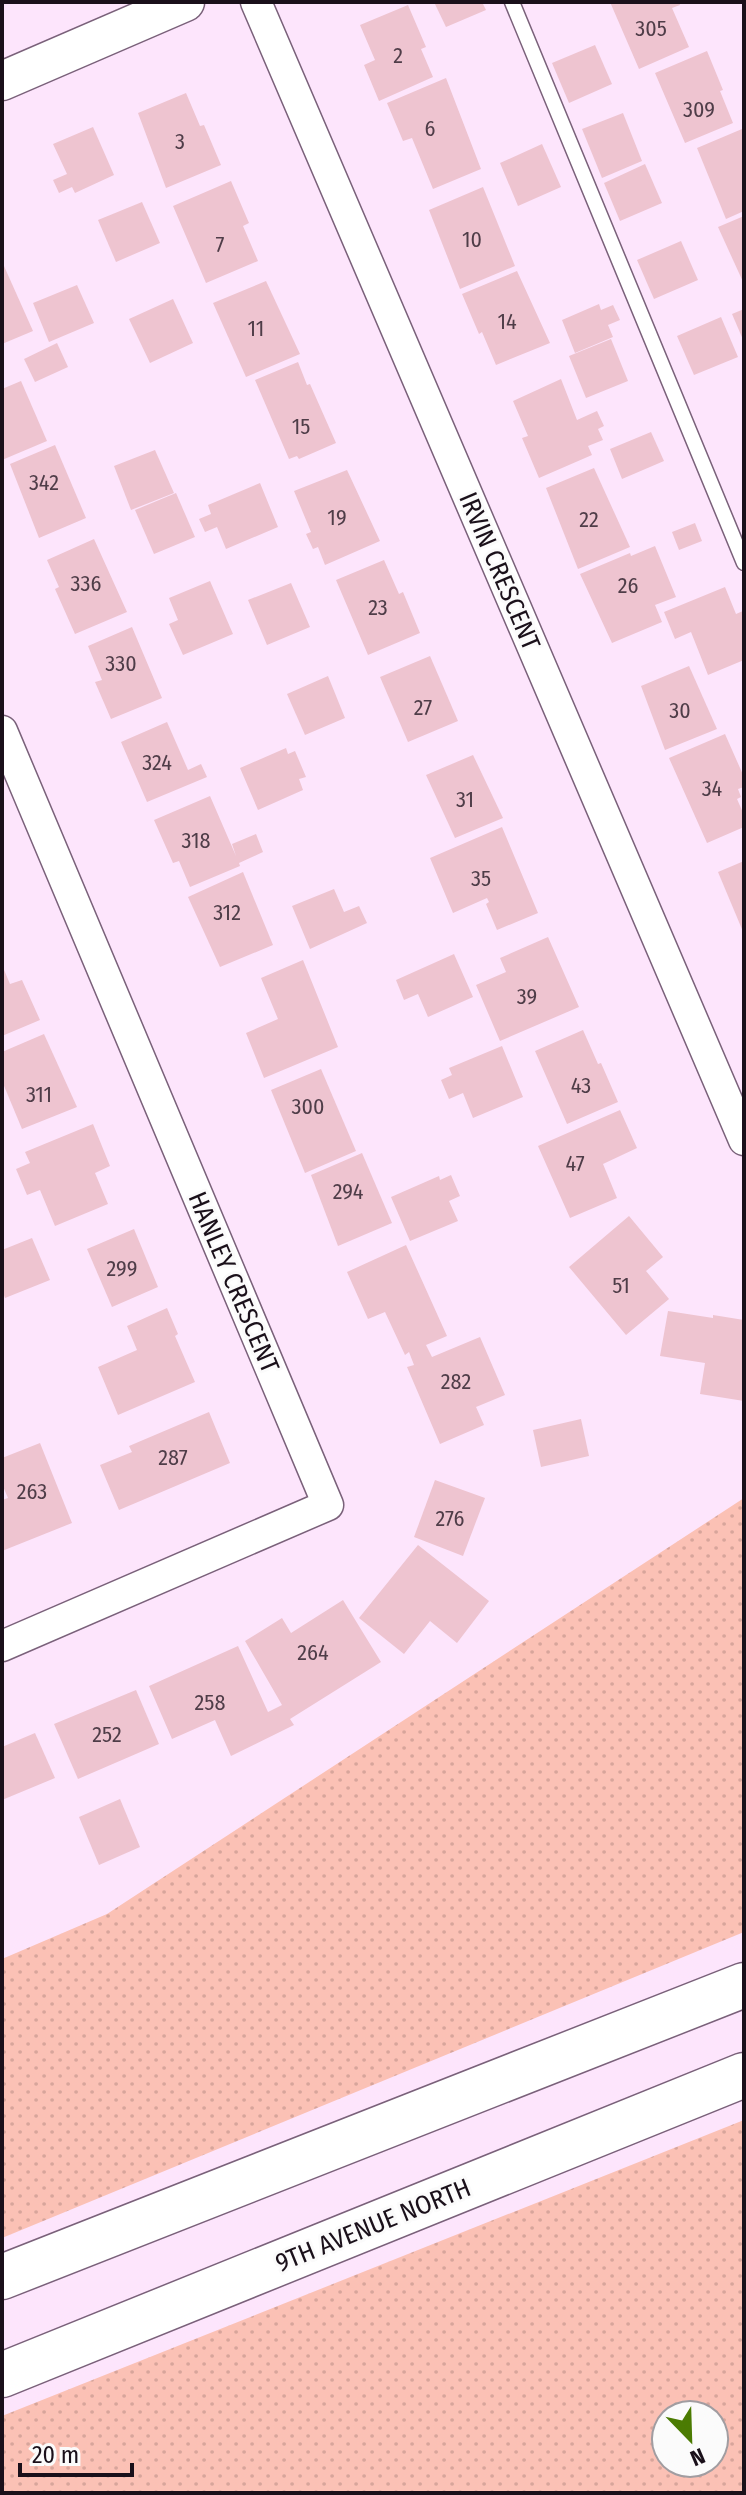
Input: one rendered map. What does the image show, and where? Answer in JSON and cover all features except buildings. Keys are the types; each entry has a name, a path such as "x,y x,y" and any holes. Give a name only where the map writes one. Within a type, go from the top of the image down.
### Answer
{"main road":[{"path":"2,2277 744,1985"},
{"name":"9TH AVENUE NORTH","path":"2,2375 744,2075"}],"street":[{"path":"2,81 185,2"},
{"name":"IRVIN CRESCENT","path":"256,2 744,1140"},
{"name":"HANLEY CRESCENT","path":"2,731 328,1505 2,1646"}],"lane":[{"path":"512,2 744,563"}],"shaded area":[{"path":"744,1498 744,1932 2,2238 2,1959 107,1914"},
{"path":"744,2120 744,2493 2,2493 2,2416"}]}
